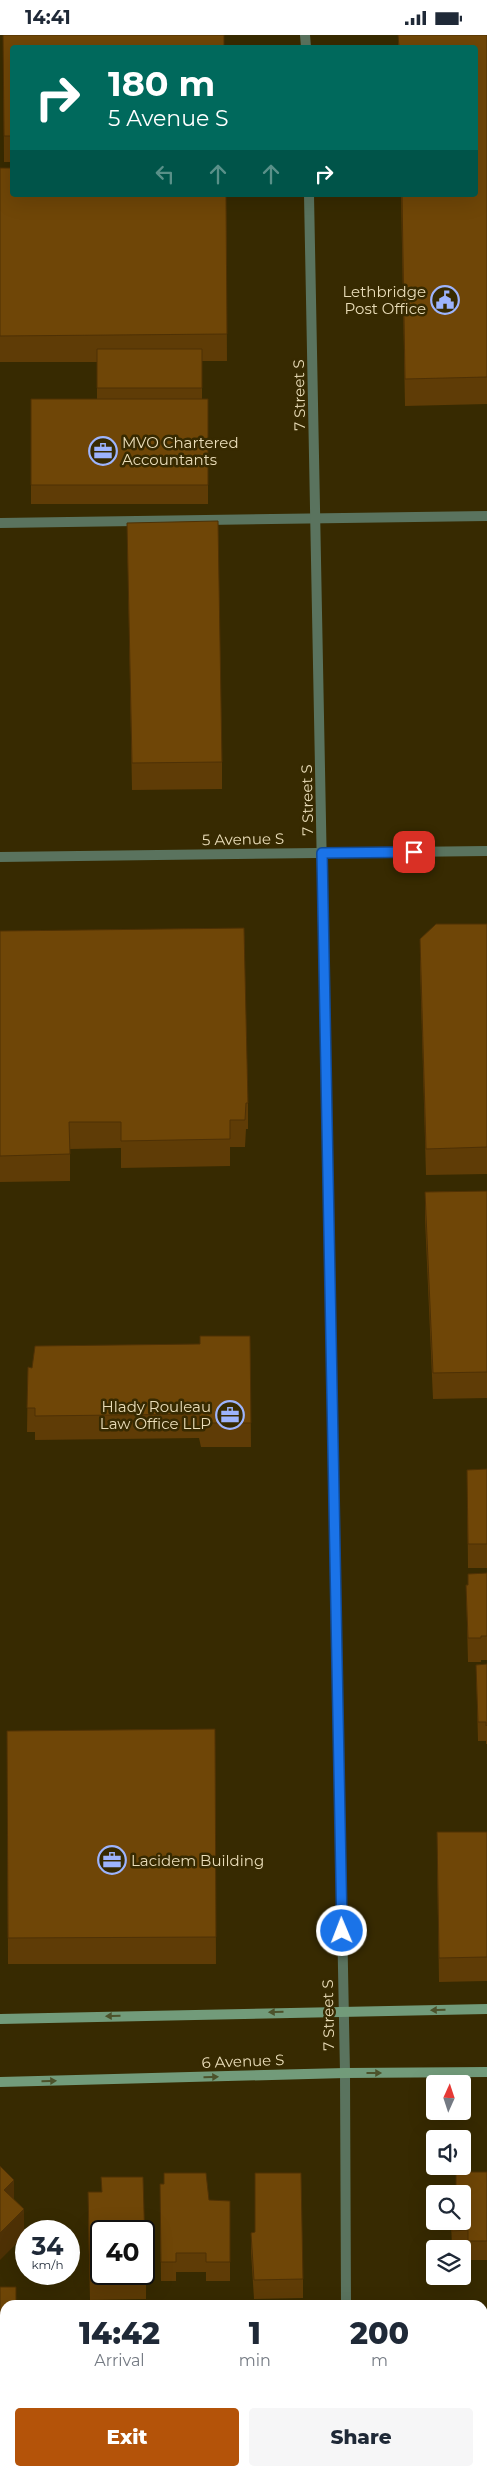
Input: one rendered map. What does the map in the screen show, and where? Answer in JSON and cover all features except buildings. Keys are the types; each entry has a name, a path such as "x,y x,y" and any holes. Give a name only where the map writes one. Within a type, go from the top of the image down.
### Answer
{"main road":[{"path":"0,2019 487,2009"},
{"name":"6 Avenue S","path":"0,2082 345,2073 487,2073"}],"street":[{"name":"7 Street S","path":"309,197 317,519 345,2073 346,2300"},
{"path":"0,523 487,516"},
{"name":"5 Avenue S","path":"0,857 487,851"}],"place":[{"name":"Lethbridge Post Office","path":"445,300"},
{"name":"MVO Chartered Accountants","path":"103,451"},
{"name":"Hlady Rouleau Law Office LLP","path":"230,1415"},
{"name":"Lacidem Building","path":"112,1860"}],"route":[{"path":"342,1931 322,853 414,852"}]}
